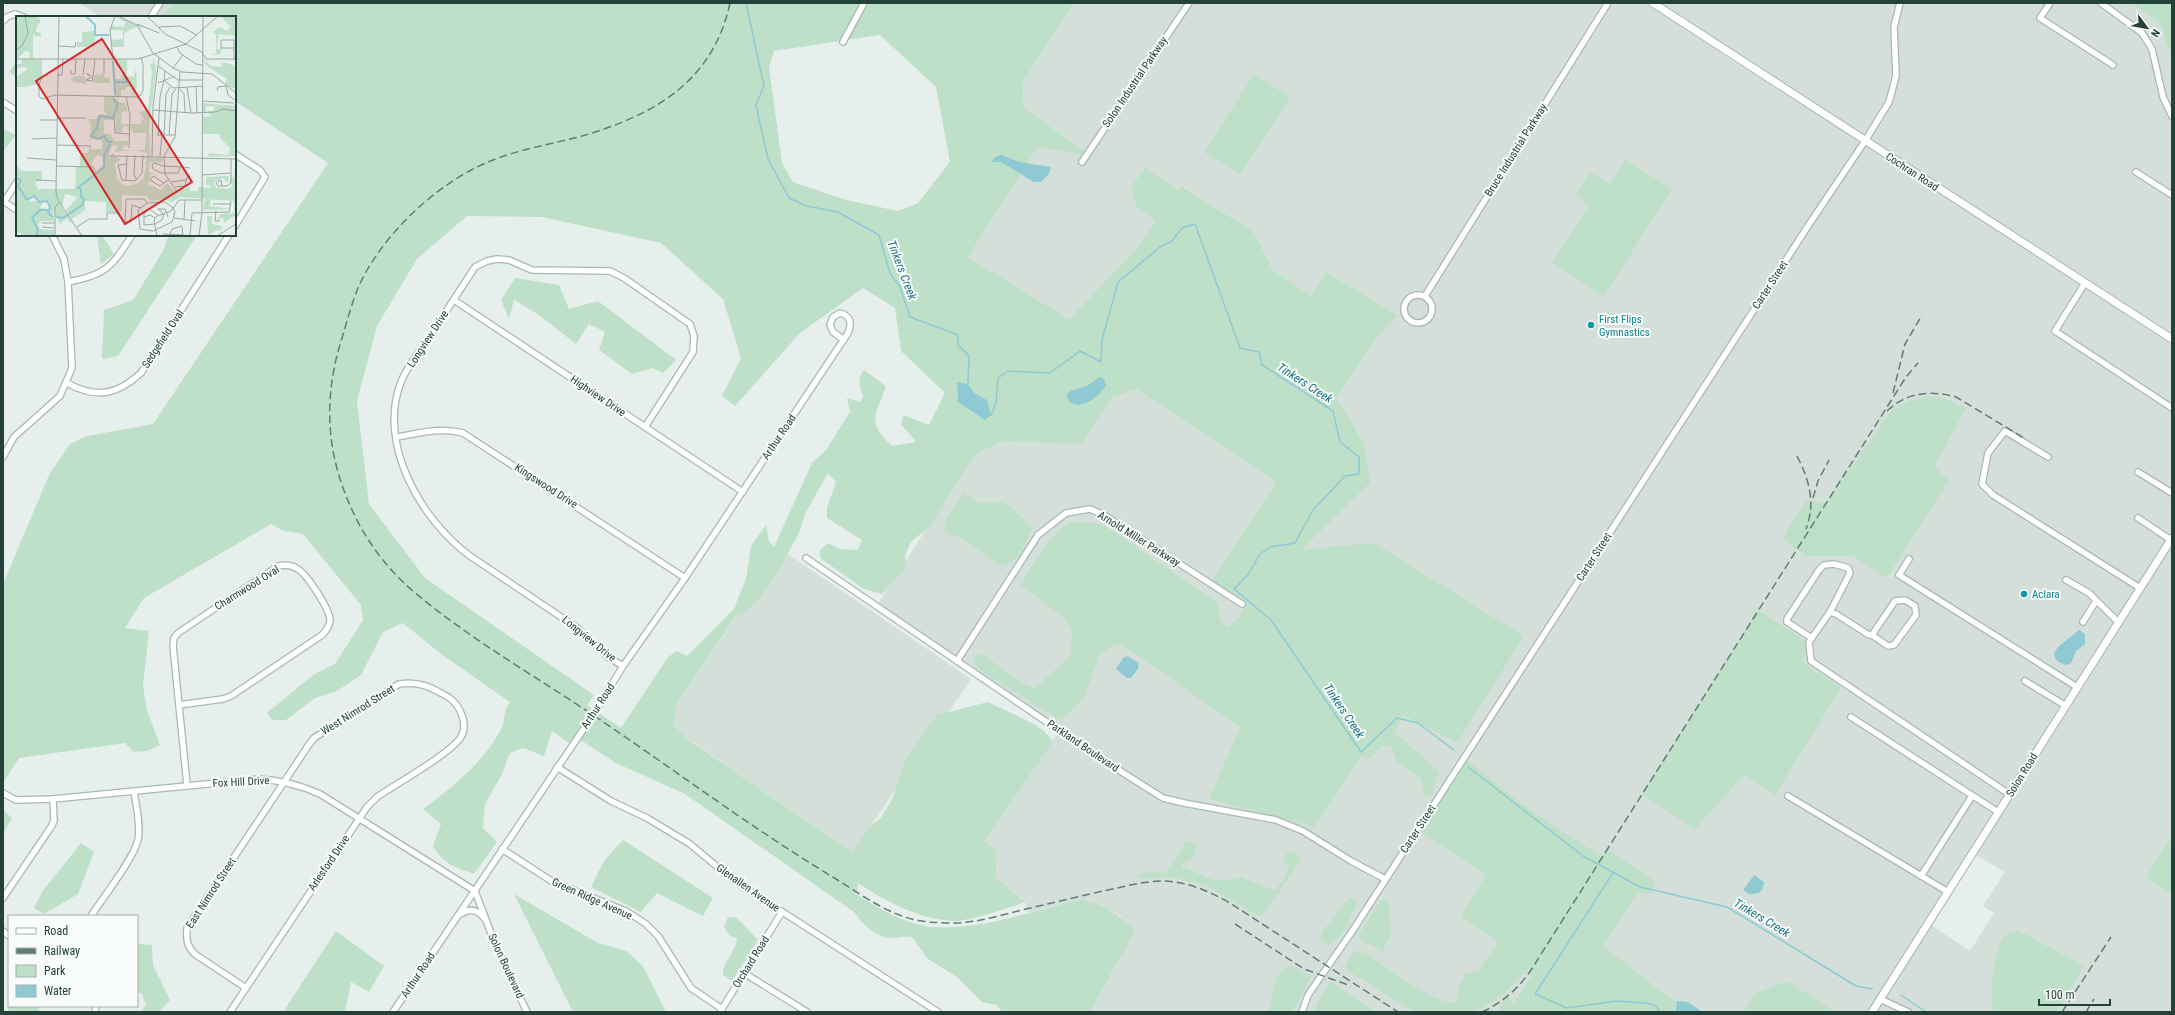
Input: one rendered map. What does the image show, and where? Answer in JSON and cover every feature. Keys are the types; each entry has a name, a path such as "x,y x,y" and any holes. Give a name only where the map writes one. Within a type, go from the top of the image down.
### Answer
{"street":[{"path":"152,15 160,3"},
{"path":"843,42 864,3"},
{"name":"Solon Industrial Parkway","path":"1082,162 1188,3"},
{"name":"Bruce Industrial Parkway","path":"1425,296 1608,3"},
{"name":"Cochran Road","path":"1653,3 2172,339"},
{"name":"Carter Street","path":"1302,1012 1308,995 1385,880 1808,226 1883,114 1894,87 1896,66 1894,27 1900,3"},
{"path":"2050,3 2040,18 2113,65"},
{"path":"2101,3 2142,33 2152,49 2163,97 2172,116"},
{"path":"3,21 7,17 15,14 21,16"},
{"path":"3,102 16,110"},
{"path":"236,155 255,167 265,177 236,224"},
{"path":"2136,172 2172,195"},
{"path":"16,183 4,201 16,209"},
{"path":"3,458 14,437 54,403 60,396 67,383 72,368 68,282 64,259 52,236"},
{"path":"68,282 91,277 106,270 118,257 131,236"},
{"name":"Sedgefield Oval","path":"67,383 78,389 101,393 122,388 141,373 228,236"},
{"name":"Longview Drive","path":"623,666 608,657 576,627 454,544 441,531 416,497 404,466 397,437 396,401 401,382 412,362 475,267 487,260 509,260 532,270 610,271 624,278 690,324 694,336 693,352 645,427"},
{"path":"2085,283 2055,331 2172,408"},
{"path":"1413,295 1425,296 1431,304 1431,313 1425,321 1411,321 1405,314 1404,310 1406,301 1413,295"},
{"name":"Highview Drive","path":"454,300 743,492"},
{"name":"Arthur Road","path":"393,1012 593,715 623,666 685,578 844,340 851,327 851,323 847,317 840,313 833,317 830,325 833,332 844,340"},
{"name":"Kingswood Drive","path":"397,437 437,430 450,430 463,433 685,578"},
{"path":"2048,457 2005,431 1988,453 1982,484 1994,495 2140,588"},
{"path":"2138,472 2172,493"},
{"name":"Arnold Miller Parkway","path":"957,661 1038,535 1066,513 1090,509 1104,515 1242,604"},
{"path":"2138,518 2172,539"},
{"name":"Solon Road","path":"1872,1012 2172,539"},
{"name":"Parkland Boulevard","path":"806,558 1098,757 1163,798 1268,817 1303,831 1385,880"},
{"path":"1909,559 1899,575 2077,687"},
{"path":"1812,638 1787,622 1787,619 1819,570 1824,565 1842,565 1848,568 1850,573 1830,612 1810,642 1812,661 2009,794"},
{"name":"Charmwood Oval","path":"179,705 223,699 231,696 322,635 328,628 330,621 329,612 303,572 295,567 278,566 178,632 173,646 187,785"},
{"path":"2066,580 2089,593 2118,622"},
{"path":"1830,612 1836,614 1869,635 1872,635 1888,646 1894,645 1916,615 1915,606 1905,600 1895,601 1872,635"},
{"path":"2083,622 2096,601"},
{"path":"2025,681 2066,706"},
{"name":"West Nimrod Street","path":"284,782 314,738 399,684 410,682 428,685 453,700 459,708 464,727 462,735 457,742"},
{"path":"1851,717 1998,812"},
{"name":"Arlesford Drive","path":"230,1012 359,818 376,797 451,748 457,742"},
{"name":"Glenallen Avenue","path":"557,767 611,801 666,828 690,844 733,880 938,1012"},
{"name":"Fox Hill Drive","path":"3,793 16,800 53,799 258,779 284,782 305,787 320,794 475,891"},
{"name":"East Nimrod Street","path":"246,988 189,949 186,939 187,928 284,782"},
{"path":"92,915 131,856 138,840 139,830 134,791"},
{"path":"1788,796 1948,892"},
{"path":"1921,876 1972,796"},
{"path":"3,898 51,827 54,821 53,799"},
{"name":"Green Ridge Avenue","path":"502,849 553,882 626,911 646,924 658,936 692,988 721,1010"},
{"name":"Solon Boulevard","path":"475,891 497,949 527,1012"},
{"name":"Solon Boulevard","path":"456,917 468,909 480,913 485,920"},
{"name":"Orchard Road","path":"721,1010 782,912"},
{"path":"744,973 807,1012"},
{"path":"1880,999 1908,1012"}],"shaded area":[{"path":"79,3 172,3 163,16 99,16"},
{"path":"1074,3 2130,3 2159,21 2172,59 2172,835 2145,878 2172,895 2172,1012 1090,1012 1122,955 1121,916 1081,899 1028,913 1025,902 996,877 997,851 985,841 1059,730 876,607 974,455 1005,441 1081,443 1111,398 1136,388 1276,482 1210,583 1364,443 1337,398 1376,339 1273,270 1254,232 1183,186 1139,246 1069,319 968,257 1038,147 1081,155 1085,151 1024,108 1023,82","holes":["1972,853 2005,872 1983,906 1994,913 1970,951 1928,923"]},
{"path":"782,550 971,679 853,852 664,723"}],"green space":[{"path":"172,3 1074,3 1023,82 1024,108 1085,151 1081,155 1038,147 968,257 1069,319 1139,246 1156,221 1137,207 1131,189 1132,185 1145,168 1178,190 1182,186 1254,232 1273,270 1312,296 1326,272 1397,315 1376,339 1337,398 1364,443 1370,483 1302,549 1374,543 1524,636 1457,743 1403,715 1395,732 1439,772 1432,794 1426,797 1422,794 1422,781 1418,775 1399,763 1390,746 1382,746 1369,759 1361,757 1315,827 1209,799 1240,727 1131,651 1118,644 1101,653 1083,699 1061,721 980,670 973,661 977,654 981,653 1022,683 1035,688 1070,656 1072,633 1066,620 1021,585 1042,551 1054,536 1069,522 1096,523 1109,528 1218,603 1220,620 1228,627 1238,619 1246,606 1210,583 1276,482 1136,389 1111,398 1081,444 1005,441 974,455 931,525 911,542 905,556 906,568 882,594 864,589 820,558 820,550 828,543 840,549 858,550 862,540 827,518 827,508 836,482 828,473 806,512 799,533 778,571 759,599 739,617 737,615 678,702 673,724 688,740 853,852 869,827 880,819 893,798 905,760 937,715 988,702 1034,724 1044,731 1053,741 985,841 997,850 996,877 1025,902 978,917 954,921 941,920 915,913 880,897 858,883 856,894 900,918 916,924 934,927 976,925 1081,899 1104,907 1117,915 1135,931 1090,1012 1002,1012 997,1005 982,1002 957,977 928,959 912,937 906,936 890,938 879,935 865,925 854,912 685,794 616,763 577,738 572,745 552,731 544,756 523,748 510,753 501,776 485,804 483,828 497,842 474,874 450,864 441,857 433,846 441,824 423,809 445,793 478,762 488,750 502,727 505,711 510,702 441,654 403,623 383,632 361,675 337,691 315,698 286,720 272,720 267,713 313,675 335,664 363,620 361,605 303,534 284,531 271,524 144,598 125,628 149,631 143,686 147,710 160,745 147,751 134,752 125,743 19,758 3,783 3,584 49,475 70,444 87,436 153,424 328,163 236,102 236,16 163,16","holes":["880,35 936,87 950,162 918,203 898,211 846,200 793,182 782,163 769,67 774,51","467,216 542,217 661,243 723,299 741,358 722,396 735,406 800,333 863,288 895,308 901,351 945,393 929,425 904,415 901,424 916,442 892,446 884,438 876,424 877,411 886,386 864,370 859,380 863,396 861,402 847,398 850,412 826,450 812,463 774,547 769,541 766,525 751,546 746,579 734,609 687,656 677,651 668,657 621,728 587,705 594,695 425,578 369,504 357,401 377,326 417,259","957,383 968,384 974,393 987,400 958,402"]},
{"path":"2130,3 2172,3 2172,59 2159,21"},
{"path":"16,62 16,76 9,72"},
{"path":"1254,74 1290,97 1240,175 1204,152"},
{"path":"3,129 16,135 3,151"},
{"path":"1625,159 1672,189 1604,296 1552,263 1589,205 1576,195 1590,172 1610,184"},
{"path":"97,236 103,236 114,254 101,264"},
{"path":"169,236 196,236 118,356 102,359 104,310 133,300 163,251"},
{"path":"515,278 559,285 569,309 598,301 676,360 663,373 652,368 632,374 599,350 605,332 589,324 576,344 539,315 514,300 509,319 501,300"},
{"path":"1930,397 1944,398 1966,408 1934,467 1949,480 1887,578 1853,556 1806,556 1783,540 1790,525 1806,501 1826,503 1892,410 1908,401"},
{"path":"964,492 978,503 1001,502 1011,507 1033,528 1022,552 1014,560 1001,566 957,536 948,534 944,530 945,521"},
{"path":"1758,610 1806,641 1807,650 1801,661 1841,688 1775,795 1744,775 1695,829 1642,794"},
{"path":"1464,757 1520,803 1602,857 1607,849 1655,881 1652,894 1637,893 1603,947 1677,1001 1676,1010 1678,1012 1493,1012 1500,1009 1506,992 1473,1012 1415,1012 1348,971 1345,967 1351,953 1364,952 1422,991 1447,1002 1456,1003 1458,990 1465,974 1479,970 1498,942 1460,916 1486,875 1417,830","holes":["1530,967 1531,976 1513,1005 1506,991"]},
{"path":"3,810 12,818 3,834"},
{"path":"2172,835 2172,895 2145,878"},
{"path":"623,840 713,898 703,916 657,893 641,912 591,887 604,861"},
{"path":"1185,840 1197,844 1193,859 1182,864 1182,867 1214,880 1227,880 1240,877 1275,891 1285,877 1289,866 1282,860 1289,851 1296,853 1302,859 1262,915 1258,916 1207,886 1172,877 1137,878 1137,875 1149,872 1165,873 1183,849"},
{"path":"81,843 94,852 78,894 44,914 34,908 42,892"},
{"path":"514,894 598,943 626,951 643,966 666,1012 573,1012"},
{"path":"1349,898 1354,899 1357,903 1343,932 1335,942 1329,945 1321,940 1322,932"},
{"path":"1381,900 1388,901 1390,904 1390,937 1389,941 1385,944 1384,950 1381,952 1357,937"},
{"path":"728,917 737,918 758,940 732,981 723,975 725,965 734,948 737,938 730,936 724,927"},
{"path":"2018,930 2084,966 2056,1012 1994,1012 1992,984 1995,960 1998,950 2006,935 2010,932"},
{"path":"336,931 384,966 369,992 351,982 345,1012 283,1012"},
{"path":"138,944 152,945 153,965 170,1000 159,1012 141,1012 146,1005 142,994 138,992"},
{"path":"1290,965 1312,976 1292,1012 1268,1012 1276,980 1279,974"},
{"path":"1330,981 1372,1010 1375,1012 1313,1012"},
{"path":"1787,981 1835,1012 1744,1012 1756,993"},
{"path":"9,1007 38,1007 41,1012 8,1012"}],"water":[{"path":"1001,155 1019,162 1051,167 1049,174 1041,182 1034,182 1001,162 992,162 995,157"},
{"path":"1100,377 1104,379 1106,385 1098,395 1081,404 1070,402 1066,396 1070,391 1087,386"},
{"path":"957,382 968,384 974,393 987,400 991,415 985,420 958,402"},
{"path":"2079,630 2085,634 2085,644 2076,651 2071,663 2067,665 2056,660 2054,653 2058,647"},
{"path":"1127,656 1139,663 1138,669 1131,678 1127,678 1116,669 1123,658"},
{"path":"1754,875 1764,882 1763,888 1759,893 1750,894 1743,890"},
{"path":"1677,1001 1688,1002 1703,1012 1678,1012 1676,1011"}],"waterway":[{"name":"Tinkers Creek","path":"746,3 764,86 756,105 768,159 789,198 806,206 838,212 879,235 890,273 900,287 910,317 958,335 958,345 969,356 968,384"},
{"name":"Tinkers Creek","path":"991,415 996,403 998,378 1008,371 1050,373 1080,351 1101,362 1102,340 1118,282 1160,247 1172,241 1182,228 1195,224 1240,348 1259,352 1262,365 1333,411 1340,442 1359,457 1359,474 1345,476 1313,510 1295,543 1270,547 1260,554 1248,575 1234,589 1271,620 1361,752 1397,718 1418,723 1454,750"},
{"name":"Tinkers Creek","path":"1468,767 1583,856 1640,887 1727,907 1856,986 1872,989"},
{"name":"Tinkers Creek","path":"1613,873 1535,994 1567,1008 1616,1001 1655,1005 1660,1012"},
{"name":"Tinkers Creek","path":"1901,995 1926,1012"}],"railway":[{"path":"730,3 722,31 710,54 695,74 677,91 656,106 633,117 582,136 513,153 473,169 456,179 422,205 391,236 378,253 358,288 342,338 335,362 331,386 330,410 334,456 340,478 348,501 370,543 406,585 457,626 596,717 715,800 805,860 888,910 910,919 937,923 975,921 1141,883 1156,881 1181,883 1206,891 1230,903 1398,1012"},
{"path":"1893,393 1905,344 1922,315"},
{"path":"1482,1012 1497,1004 1510,994 1531,970 1906,377 1918,363"},
{"path":"1887,411 1911,396 1928,393 1947,395 1956,397 2024,438"},
{"path":"1797,456 1805,473 1810,491 1811,501 1806,529"},
{"path":"1813,498 1818,481 1829,460"},
{"path":"1235,924 1304,969 1351,986"},
{"path":"2062,1012 2111,937"},
{"path":"2086,1012 2094,999"}],"place":[{"name":"First Flips Gymnastics","path":"1591,325"},
{"name":"Aclara","path":"2024,594"}]}
